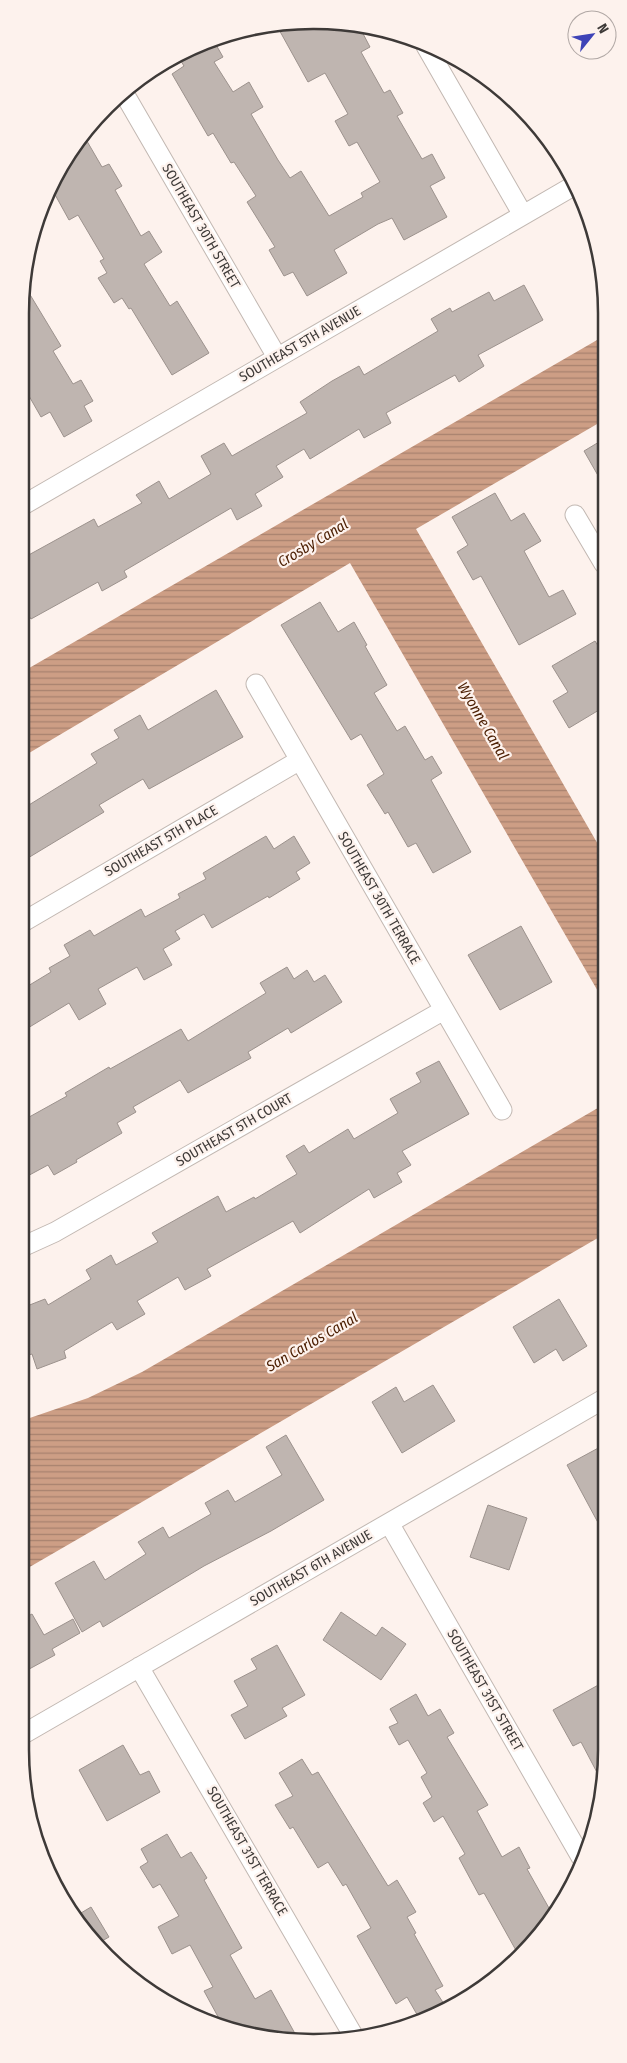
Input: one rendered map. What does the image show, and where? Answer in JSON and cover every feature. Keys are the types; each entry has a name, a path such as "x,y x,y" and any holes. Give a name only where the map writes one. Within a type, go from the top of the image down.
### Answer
{"street":[{"path":"431,54 523,215"},
{"name":"SOUTHEAST 30TH STREET","path":"127,98 277,357"},
{"name":"SOUTHEAST 5TH AVENUE","path":"29,497 277,357 569,188"},
{"path":"575,515 598,554"},
{"name":"SOUTHEAST 30TH TERRACE","path":"256,684 502,1110"},
{"name":"SOUTHEAST 5TH PLACE","path":"29,918 300,760"},
{"name":"SOUTHEAST 5TH COURT","path":"29,1245 55,1232 444,1010"},
{"name":"SOUTHEAST 6TH AVENUE","path":"29,1731 598,1402"},
{"name":"SOUTHEAST 31ST STREET","path":"389,1523 579,1853"},
{"name":"SOUTHEAST 31ST TERRACE","path":"139,1667 352,2032"}],"water":[{"path":"598,339 598,423 416,529 598,844 598,991 350,563 29,753 29,668"},
{"name":"San Carlos Canal","path":"598,1108 598,1238 29,1567 29,1418 88,1398 142,1372"}],"building":[{"path":"332,29 363,33 370,47 361,52 384,93 390,90 403,113 397,116 422,159 432,154 445,178 430,186 447,217 404,240 392,218 378,224 334,250 347,273 307,296 293,272 284,276 269,250 275,247 247,202 256,196 234,162 231,163 213,133 208,136 172,74 184,66 181,62 217,46 223,57 214,62 233,92 249,82 263,107 251,114 278,160 290,178 301,171 329,216 363,197 361,193 380,182 357,142 349,146 335,121 348,114 325,73 308,82 280,31"},
{"path":"87,141 102,167 109,164 122,186 115,190 141,236 149,231 162,252 144,264 170,306 177,301 209,353 172,375 131,308 129,309 122,298 114,303 98,278 107,273 100,261 104,259 78,215 69,220 55,195 67,171"},
{"path":"524,285 543,320 478,355 484,366 459,382 455,375 386,413 391,423 364,438 359,429 310,459 304,449 276,466 283,477 255,494 262,506 237,520 231,508 124,571 127,577 102,591 98,582 31,619 29,616 29,555 94,519 98,527 142,503 136,495 159,481 169,499 211,474 201,456 224,443 232,456 307,413 300,402 332,381 359,366 364,375 438,331 431,319 450,308 452,312 489,292 494,301"},
{"path":"29,293 61,346 53,351 73,384 81,380 93,401 84,406 92,421 64,437 50,412 41,417 29,396"},
{"path":"598,443 598,476 584,451"},
{"path":"495,493 511,521 524,513 541,541 524,551 549,597 563,590 576,614 519,645 481,576 473,580 457,552 468,545 452,517"},
{"path":"320,602 338,632 354,622 387,685 374,693 397,731 405,726 425,760 432,756 442,773 431,780 471,852 433,873 416,843 408,847 388,812 385,814 367,785 384,774 361,734 351,740 281,625"},
{"path":"595,641 598,646 598,711 569,728 553,701 568,692 552,666"},
{"path":"216,690 243,737 149,789 143,779 99,805 104,812 29,857 29,805 97,763 91,754 119,738 114,730 140,715 148,730"},
{"path":"266,836 274,849 294,836 310,863 296,872 300,879 269,898 268,896 212,928 204,914 175,931 180,939 163,949 172,965 144,980 137,967 98,989 106,1004 79,1020 69,1003 29,1027 29,985 51,972 49,968 70,956 64,945 90,930 94,936 141,909 145,917 180,898 178,894 206,879 203,873"},
{"path":"521,926 552,982 500,1010 468,955"},
{"path":"287,967 294,979 307,970 314,982 325,975 342,1002 291,1033 288,1028 248,1052 251,1058 188,1093 180,1080 133,1107 136,1112 117,1123 122,1133 54,1175 48,1165 29,1175 29,1117 67,1096 65,1093 109,1067 110,1069 181,1029 188,1041 266,993 260,983"},
{"path":"439,1061 469,1114 402,1151 411,1165 397,1173 402,1182 374,1198 369,1189 300,1233 293,1221 207,1269 211,1276 185,1290 178,1277 137,1301 145,1314 117,1330 112,1322 64,1351 66,1358 37,1369 32,1354 29,1355 29,1305 45,1299 48,1305 91,1279 86,1270 111,1255 116,1265 158,1242 152,1233 218,1196 226,1212 254,1197 255,1199 297,1174 286,1156 304,1145 309,1153 348,1129 354,1139 398,1113 390,1099 421,1082 416,1073"},
{"path":"559,1299 587,1346 563,1361 556,1349 534,1363 513,1327"},
{"path":"433,1385 455,1421 402,1453 372,1402 396,1387 404,1402"},
{"path":"286,1435 324,1500 271,1531 204,1566 103,1627 100,1621 82,1632 55,1583 94,1561 105,1580 146,1554 138,1542 163,1527 169,1538 211,1514 205,1503 228,1490 235,1502 282,1475 266,1447"},
{"path":"598,1448 598,1523 567,1465"},
{"path":"488,1505 527,1518 509,1570 470,1557"},
{"path":"341,1612 376,1636 382,1627 406,1644 381,1680 323,1640"},
{"path":"32,1614 44,1635 73,1619 80,1633 52,1649 55,1655 29,1669 29,1616"},
{"path":"277,1645 305,1695 282,1708 287,1716 245,1739 231,1715 248,1706 234,1681 257,1669 251,1659"},
{"path":"598,1685 597,1773 581,1742 573,1746 553,1710"},
{"path":"416,1694 428,1716 440,1709 454,1733 447,1737 488,1805 477,1811 502,1857 519,1847 530,1868 527,1869 549,1909 516,1950 484,1893 479,1895 459,1858 465,1854 443,1816 434,1822 423,1803 432,1797 421,1777 427,1773 408,1740 399,1745 389,1727 398,1723 390,1709"},
{"path":"123,1745 140,1775 149,1771 160,1792 107,1821 79,1770"},
{"path":"302,1759 312,1775 318,1772 388,1886 397,1880 416,1912 407,1917 416,1933 414,1934 443,1986 435,1990 443,2003 417,2015 407,1997 396,2004 357,1936 371,1928 346,1884 343,1886 328,1862 318,1868 293,1827 290,1829 275,1805 293,1796 279,1773"},
{"path":"167,1834 181,1858 191,1852 207,1878 204,1880 242,1948 230,1955 255,1999 271,1990 295,2034 258,2029 219,2018 204,1991 213,1987 190,1945 172,1954 158,1927 179,1916 160,1884 153,1888 140,1867 148,1862 141,1849"},
{"path":"91,1907 109,1937 102,1941 81,1913"}],"water label":[{"name":"Crosby Canal","path":"313,543"},
{"name":"Wyonne Canal","path":"483,721"}]}
